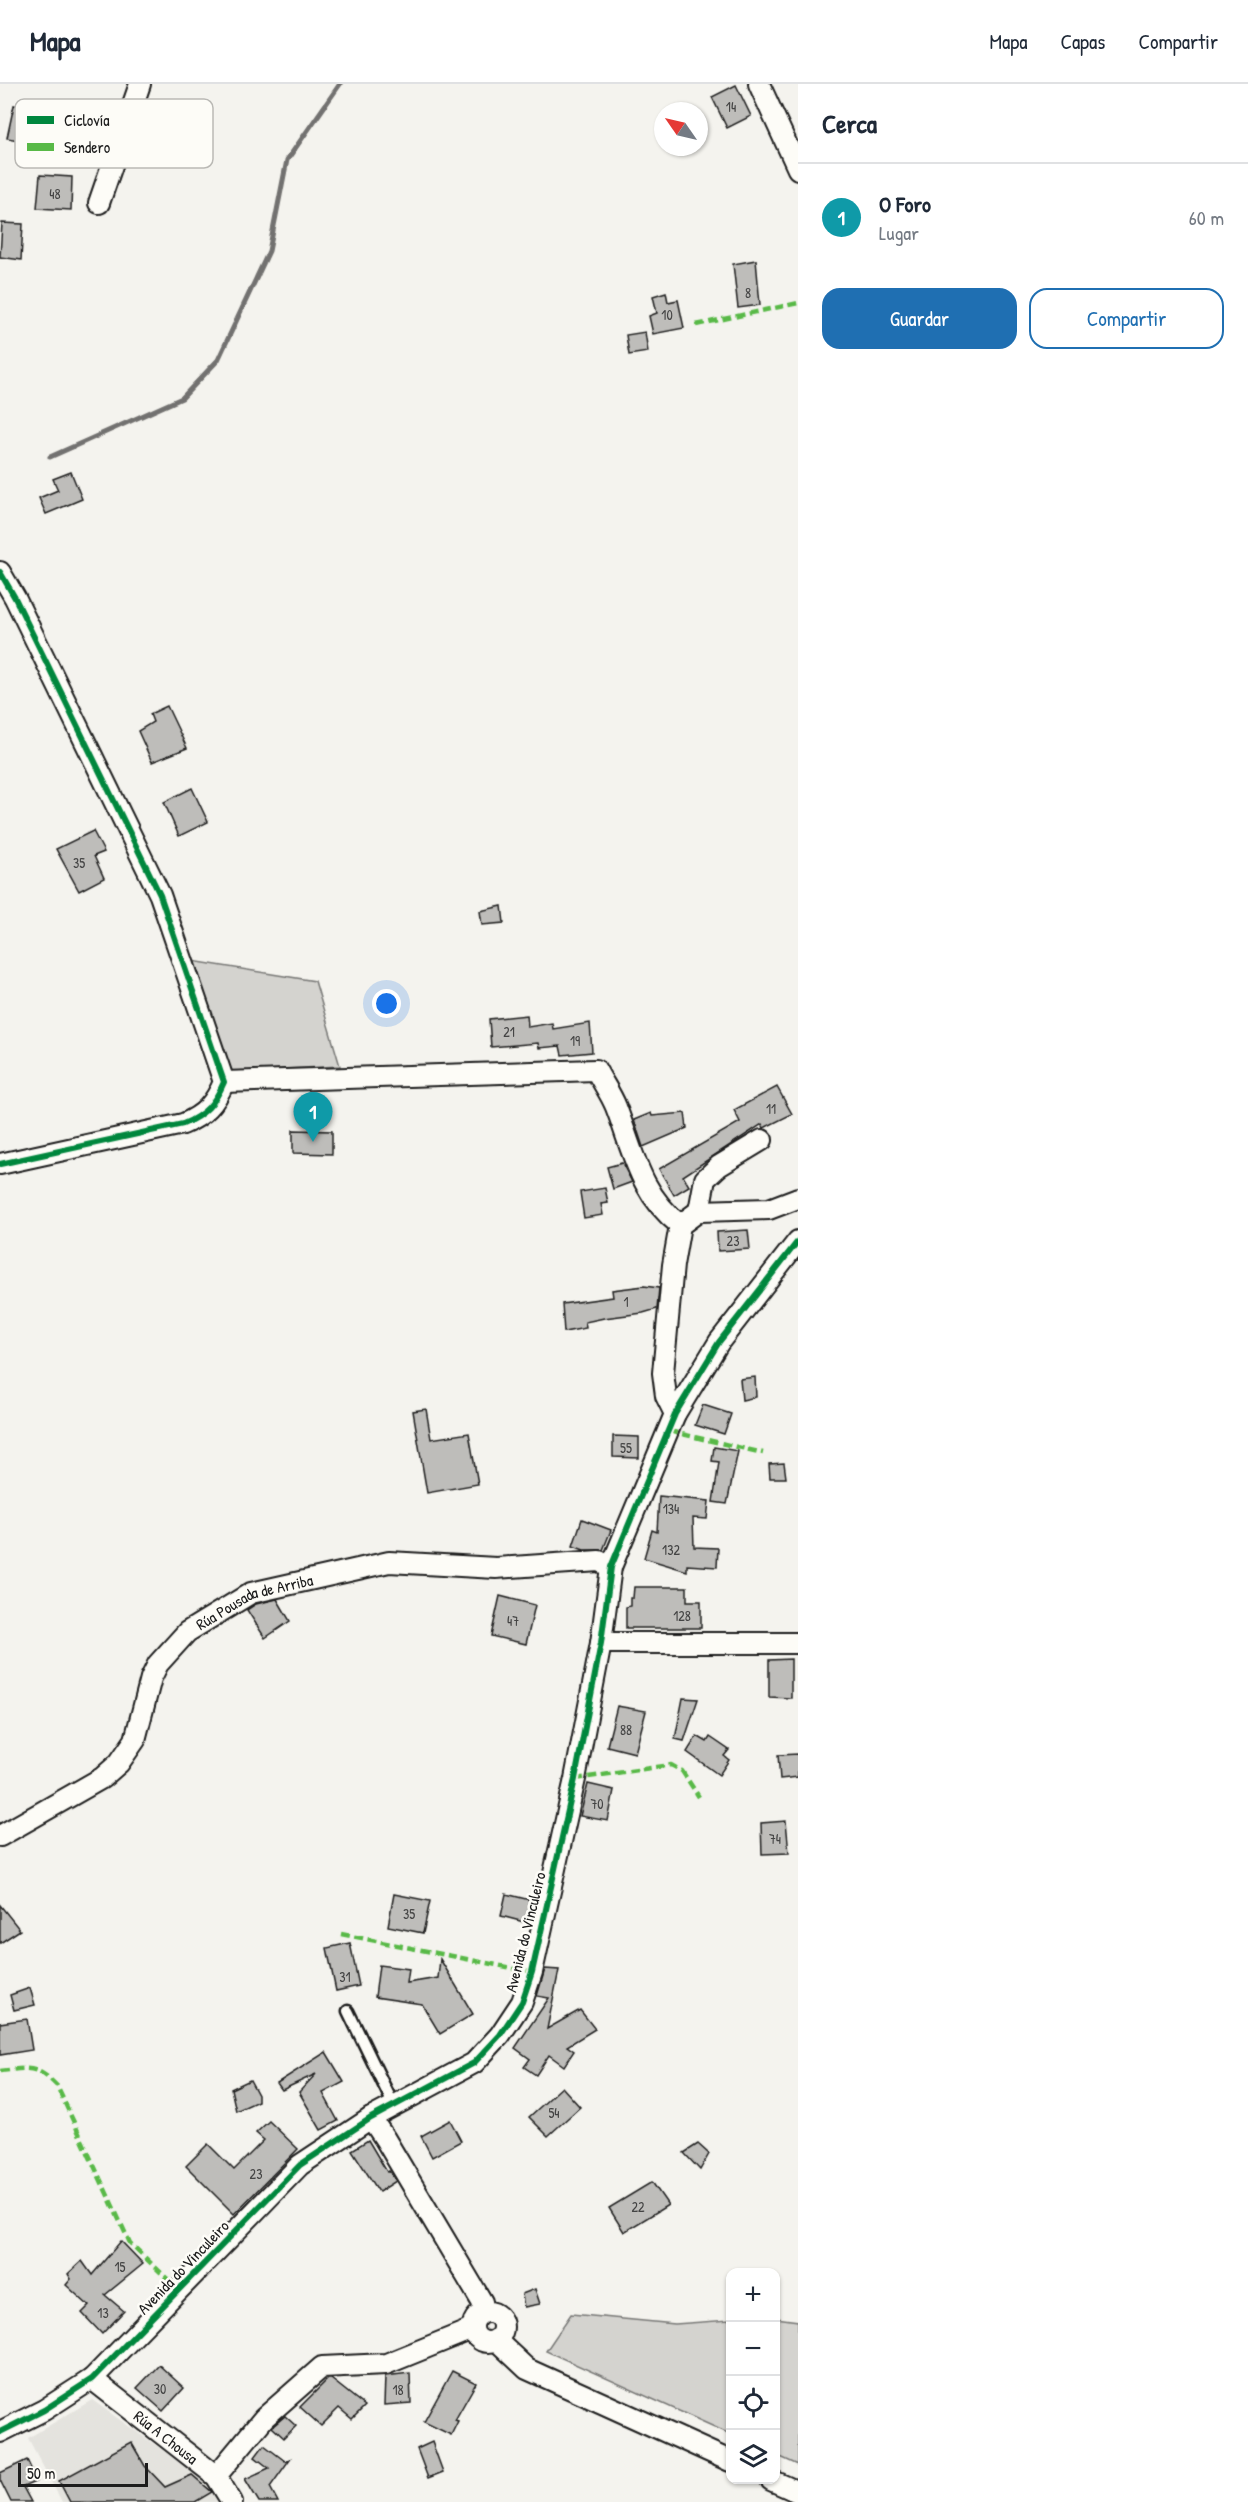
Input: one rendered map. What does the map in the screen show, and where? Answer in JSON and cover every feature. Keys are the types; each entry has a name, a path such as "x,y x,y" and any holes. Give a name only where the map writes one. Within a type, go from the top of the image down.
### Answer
{"street":[{"path":"135,99 140,84"},
{"path":"759,84 798,169"},
{"path":"99,204 111,168"},
{"path":"0,572 15,598 160,895 224,1082 218,1096 201,1117 183,1124 0,1164"},
{"path":"224,1082 596,1070 615,1103 640,1176 680,1225"},
{"path":"699,1211 705,1179 719,1166 762,1140"},
{"path":"675,1414 666,1396 663,1373 674,1257 680,1225 699,1211 769,1209 798,1198"},
{"name":"Avenida do Vinculeiro","path":"0,2432 44,2410 92,2379 300,2165 371,2118 474,2063 501,2036 522,2002 532,1972 575,1779 601,1643 611,1568 675,1414 719,1342 798,1241"},
{"name":"Rúa Pousada de Arriba","path":"0,1836 102,1778 119,1763 135,1740 151,1678 158,1664 187,1632 251,1593 389,1562 496,1568 599,1562 611,1568"},
{"path":"601,1643 798,1643"},
{"path":"371,2118 482,2302 484,2312"},
{"path":"473,2330 476,2317 484,2312 493,2312 503,2322 502,2332 496,2340"},
{"path":"473,2330 482,2341 496,2340 527,2369 726,2459"},
{"path":"216,2476 264,2418 322,2367 386,2364 465,2331 473,2330"},
{"name":"Rúa A Chousa","path":"92,2379 216,2476 232,2502"},
{"path":"780,2484 798,2492"}],"lane":[{"path":"348,2011 394,2106"}],"shaded area":[{"path":"192,961 315,981 340,1066 230,1072"},
{"path":"571,2314 675,2324 726,2320 726,2432 546,2351"},
{"path":"780,2319 798,2321 798,2465 780,2457"},
{"path":"92,2400 213,2486 218,2502 62,2502 28,2438"}],"building":[{"path":"736,85 751,116 727,128 712,97"},
{"path":"14,105 15,105 15,139 7,138"},
{"path":"40,175 72,177 71,210 37,208"},
{"path":"2,223 23,224 21,260 0,257"},
{"path":"756,260 760,305 738,308 733,264"},
{"path":"666,292 668,302 678,300 684,328 653,334 649,316 657,313 653,296"},
{"path":"645,332 648,352 629,355 626,335"},
{"path":"71,472 82,499 46,514 39,498 58,490 53,479"},
{"path":"167,706 187,748 152,762 138,731 153,722 150,714"},
{"path":"192,788 208,822 179,836 164,802"},
{"path":"93,831 104,852 94,856 104,878 79,891 56,849"},
{"path":"502,906 504,923 482,925 480,911"},
{"path":"527,1015 528,1027 552,1023 553,1029 590,1023 592,1052 562,1055 560,1046 539,1048 538,1043 491,1047 489,1019"},
{"path":"777,1087 792,1114 764,1128 762,1124 683,1176 689,1186 674,1195 659,1169 740,1122 734,1110"},
{"path":"651,1113 652,1116 685,1113 687,1128 643,1147 634,1120"},
{"path":"293,1130 332,1131 332,1154 293,1153"},
{"path":"622,1163 632,1182 613,1189 607,1167"},
{"path":"605,1188 608,1203 601,1204 603,1215 584,1218 580,1192"},
{"path":"748,1230 750,1249 718,1251 717,1232"},
{"path":"644,1286 659,1288 657,1309 585,1322 586,1328 564,1332 562,1304 613,1297 612,1290"},
{"path":"755,1377 756,1397 742,1400 740,1379"},
{"path":"703,1405 731,1414 724,1434 695,1425"},
{"path":"426,1409 431,1439 469,1433 478,1484 427,1493 413,1411"},
{"path":"613,1436 639,1437 639,1458 613,1457"},
{"path":"714,1447 738,1451 727,1504 713,1502 719,1462 712,1461"},
{"path":"784,1463 786,1478 770,1478 769,1464"},
{"path":"659,1496 709,1501 707,1519 693,1518 694,1547 718,1548 717,1567 687,1565 687,1571 644,1558 652,1530 657,1532"},
{"path":"582,1519 611,1530 603,1550 584,1550 573,1546"},
{"path":"634,1587 687,1587 687,1601 701,1601 701,1628 626,1628 626,1607 630,1606"},
{"path":"500,1596 535,1605 526,1644 491,1636"},
{"path":"277,1599 290,1621 265,1638 247,1610 256,1604"},
{"path":"791,1659 791,1698 769,1697 769,1660"},
{"path":"683,1698 698,1699 684,1741 675,1739"},
{"path":"617,1706 646,1711 635,1753 607,1746"},
{"path":"697,1736 707,1742 710,1737 729,1750 724,1756 729,1760 719,1775 687,1752"},
{"path":"798,1754 798,1777 780,1779 778,1755"},
{"path":"588,1784 614,1790 608,1821 580,1816"},
{"path":"786,1821 789,1853 762,1854 761,1823"},
{"path":"394,1894 430,1901 423,1933 388,1926"},
{"path":"506,1894 534,1901 528,1923 501,1916"},
{"path":"0,1905 20,1930 0,1943"},
{"path":"350,1943 359,1986 336,1991 327,1948"},
{"path":"440,1959 473,2014 440,2034 422,2004 375,1997 379,1965 409,1969 407,1983 438,1978"},
{"path":"545,1969 559,1970 547,2029 580,2010 595,2029 567,2046 574,2051 564,2066 549,2055 536,2075 524,2067 530,2059 515,2048 549,1998 537,1996"},
{"path":"30,1988 35,2005 14,2010 10,1995"},
{"path":"27,2019 32,2050 0,2055 0,2023"},
{"path":"326,2052 344,2082 323,2093 338,2121 321,2130 299,2092 316,2074 282,2090 277,2083"},
{"path":"250,2080 258,2095 258,2101 236,2111 231,2089"},
{"path":"562,2087 580,2107 548,2136 529,2117"},
{"path":"450,2120 461,2141 432,2157 421,2136"},
{"path":"269,2121 298,2149 234,2214 186,2166 208,2144 234,2170 264,2140 256,2133"},
{"path":"368,2140 387,2172 389,2171 396,2181 379,2192 352,2150"},
{"path":"698,2144 709,2154 700,2170 684,2153"},
{"path":"652,2182 668,2205 624,2232 609,2208"},
{"path":"121,2241 143,2264 105,2295 124,2311 102,2334 82,2313 89,2306 66,2285 71,2279 68,2274 82,2261 92,2275"},
{"path":"535,2289 540,2304 524,2307 522,2294"},
{"path":"159,2365 184,2388 163,2411 137,2388"},
{"path":"452,2371 476,2383 455,2420 458,2421 451,2435 424,2422"},
{"path":"410,2373 411,2403 384,2405 385,2376"},
{"path":"328,2379 365,2406 352,2419 339,2408 321,2426 300,2407"},
{"path":"285,2416 296,2426 284,2438 272,2427"},
{"path":"131,2442 145,2466 165,2487 192,2475 212,2492 195,2502 70,2502 59,2481"},
{"path":"432,2442 443,2472 428,2478 417,2449"},
{"path":"264,2445 285,2461 290,2459 270,2487 278,2502 259,2502 245,2479 269,2468 255,2457"},
{"path":"27,2460 37,2481 23,2487 31,2502 11,2502 0,2480 0,2473"}],"waterway":[{"path":"50,457 182,398 218,360 269,251 287,160 340,84"}],"marked path":[{"path":"696,325 798,303"},
{"path":"669,1431 763,1453"},
{"path":"575,1779 671,1765 682,1771 699,1797"},
{"path":"341,1934 532,1972"},
{"path":"0,2071 31,2069 43,2074 57,2086 130,2243 180,2291"}],"cycle path":[{"path":"0,572 15,598 160,895 224,1082 208,1108 183,1124 0,1164"},
{"path":"0,2432 44,2410 92,2379 300,2165 371,2118 474,2063 500,2035 522,2002 532,1972 575,1779 601,1643 611,1567 675,1414 719,1342 798,1241"}],"place":[{"name":"O Foro","path":"313,1142"}]}
